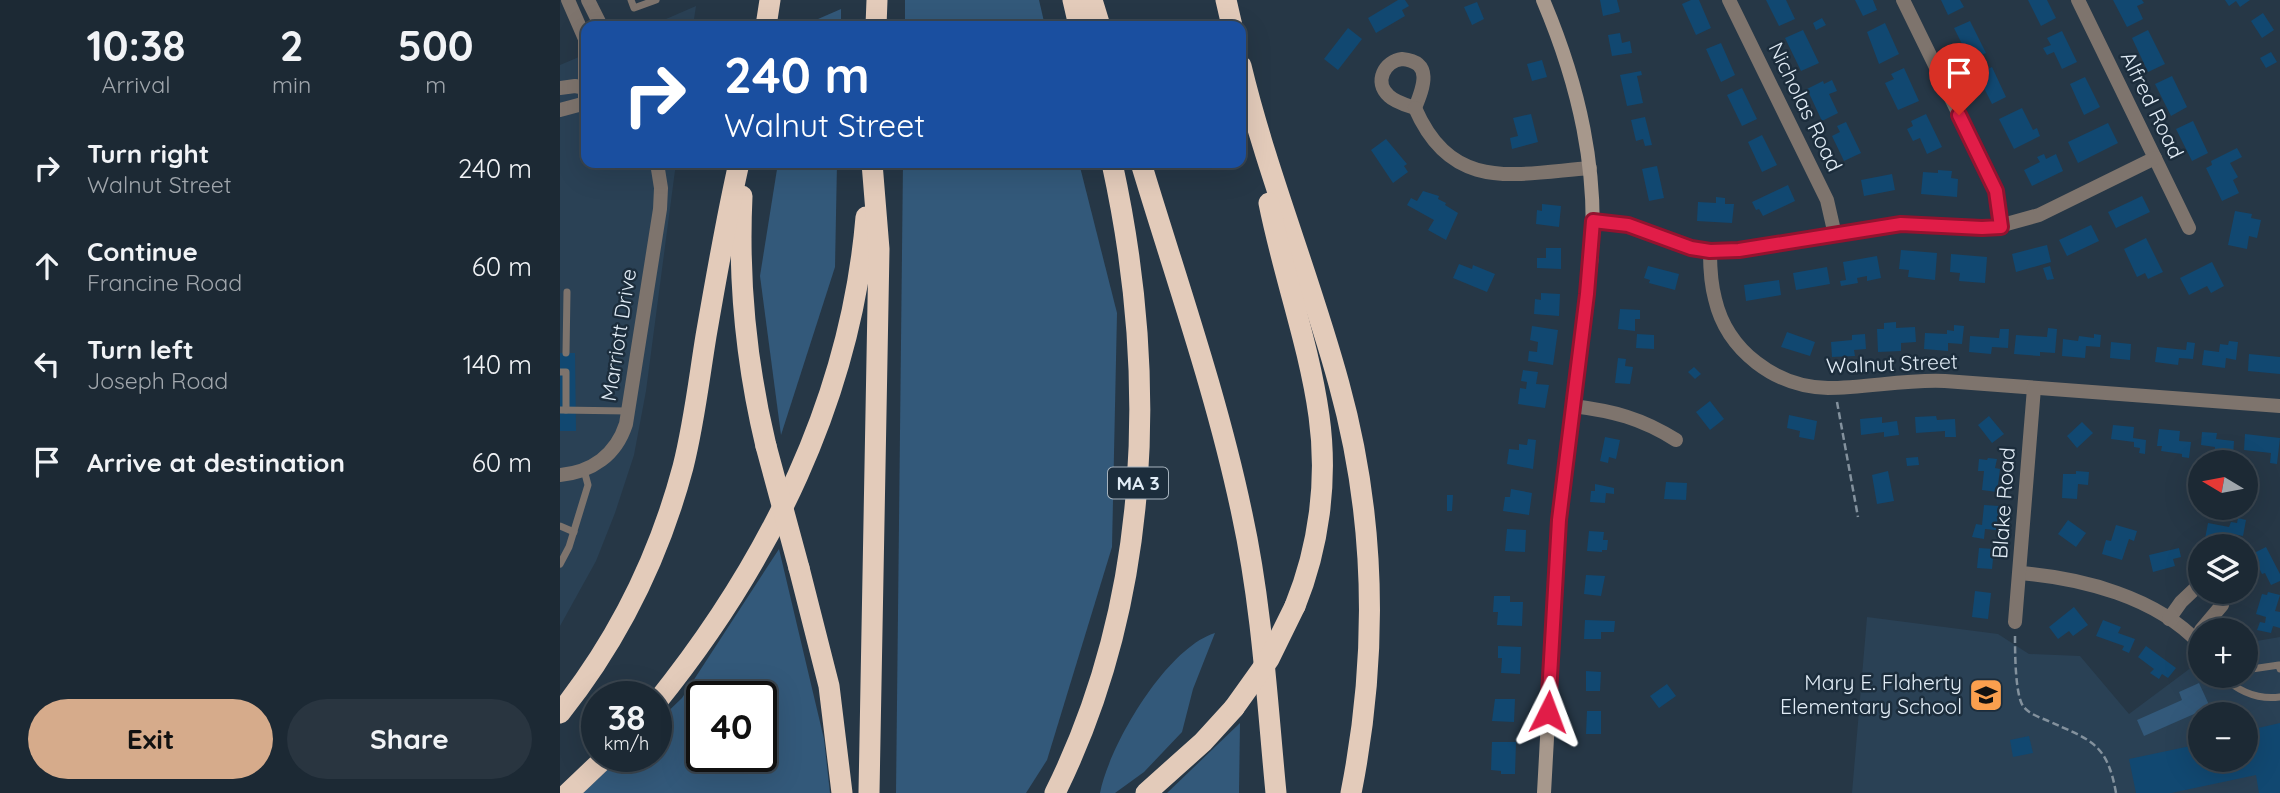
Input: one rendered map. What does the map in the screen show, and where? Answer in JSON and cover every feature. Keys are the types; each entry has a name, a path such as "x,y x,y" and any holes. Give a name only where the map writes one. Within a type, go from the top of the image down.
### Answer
{"highway":[{"path":"767,21 770,0"},
{"path":"876,21 877,0"},
{"path":"1073,0 1078,21"},
{"path":"1093,0 1099,21"},
{"path":"1226,0 1231,21"},
{"path":"1146,793 1203,742 1234,708 1269,659 1295,606 1312,553 1320,509 1322,464 1319,418 1311,371 1274,229 1246,87"},
{"path":"1246,87 1265,155 1339,383 1360,482 1368,559 1369,634 1364,710 1351,793"},
{"path":"560,713 597,663 625,614 650,565 669,513 690,436 737,168"},
{"path":"745,168 740,236 741,288 749,366 766,446 832,701 842,793"},
{"path":"672,682 742,584 789,496 809,450 843,354 855,304 863,254 871,168"},
{"path":"869,793 879,249 871,168"},
{"name":"MA 3","path":"1055,793 1079,740 1111,643 1128,569 1138,494 1138,342 1130,267 1113,168"},
{"path":"1144,168 1218,416 1242,513 1258,612 1276,793"},
{"path":"568,793 590,772"}],"street":[{"path":"568,0 581,30"},
{"path":"588,0 598,21"},
{"path":"1543,0 1576,88 1590,168 1593,221 1588,287 1558,537 1544,793"},
{"name":"Nicholas Road","path":"1729,0 1826,200 1835,235"},
{"path":"1903,0 1993,184 1998,199 2001,227"},
{"name":"Alfred Road","path":"2078,0 2189,228"},
{"path":"560,88 581,87"},
{"path":"560,110 581,104"},
{"path":"1415,108 1434,143 1456,161 1473,169 1502,174 1590,168"},
{"path":"1593,221 1628,225 1691,248 1710,251 1739,250 1910,224 2001,227 2039,215 2155,158"},
{"name":"Marriott Drive","path":"560,475 597,464 614,449 622,437 629,411 660,209 661,188 658,168"},
{"name":"Walnut Street","path":"1710,251 1712,282 1718,309 1741,348 1762,367 1786,380 1811,387 1836,388 1913,380 2280,406"},
{"name":"Blake Road","path":"2015,622 2034,388"},
{"path":"1573,406 1640,419 1676,440"},
{"path":"2020,573 2047,576 2106,590 2139,602 2188,630"},
{"path":"2169,619 2188,595"}],"lane":[{"path":"631,0 634,8 656,0"},
{"path":"566,353 563,326 567,292"},
{"path":"560,372 566,372 563,410 629,411"},
{"path":"560,564 574,532 588,485 584,470"},
{"path":"560,526 574,532"},
{"path":"2258,668 2279,665 2280,669"},
{"path":"2237,688 2258,697 2280,697"}],"path":[{"path":"1836,388 1858,517"},
{"path":"2015,622 2019,697 2024,706 2034,715 2096,745 2108,761 2116,793"}],"shaded area":[{"path":"905,0 1039,0 1044,21 905,21"},
{"path":"696,6 694,21 662,21"},
{"path":"841,9 841,21 813,21"},
{"path":"581,56 581,168 675,168 646,391 634,455 596,561 560,626 560,65"},
{"path":"777,168 837,168 835,267 781,435 760,276"},
{"path":"903,168 1080,168 1117,313 1112,547 1047,760 1026,793 896,793"},
{"path":"779,549 824,739 830,793 583,793 605,772 672,772 672,708 686,692 686,772 777,772 777,681 693,681"},
{"name":"Mary E. Flaherty Elementary School","path":"1867,617 1998,634 2029,654 2080,656 2129,714 2188,670 2188,688 2258,688 2258,641 2280,637 2280,793 1852,793"},
{"path":"1215,633 1193,689 1182,732 1144,772 1115,793 1100,793 1115,750 1142,701 1178,658 1196,642"},
{"path":"2188,688 2201,688 2208,702 2188,702 2188,717 2144,736 2137,720 2182,700 2179,692"},
{"path":"1240,723 1239,793 1167,793"}],"building":[{"path":"1398,0 1405,0 1409,6 1402,10 1405,16 1376,33 1368,18"},
{"path":"1600,0 1617,0 1620,12 1603,16"},
{"path":"1699,0 1711,28 1696,35 1682,4"},
{"path":"1766,0 1786,0 1795,19 1779,26"},
{"path":"1855,0 1873,0 1877,10 1863,16"},
{"path":"1941,0 1960,0 1964,7 1948,15"},
{"path":"2028,0 2047,0 2056,18 2041,26"},
{"path":"2113,0 2142,0 2144,3 2137,6 2143,19 2127,27"},
{"path":"2225,0 2250,0 2240,7 2236,1 2229,6"},
{"path":"1477,2 1484,19 1472,25 1464,7"},
{"path":"2263,13 2274,30 2262,38 2251,21"},
{"path":"1822,18 1826,25 1816,30 1813,23"},
{"path":"1970,21 1986,53 1970,60 1954,28"},
{"path":"1885,23 1899,54 1879,64 1867,32"},
{"path":"1348,28 1362,39 1338,70 1324,59"},
{"path":"1803,30 1819,63 1801,71 1785,38"},
{"path":"2148,30 2165,64 2148,72 2132,38"},
{"path":"2062,31 2077,62 2062,69 2054,52 2047,55 2043,48 2051,45 2047,38"},
{"path":"1620,33 1622,43 1630,41 1632,53 1612,56 1608,35"},
{"path":"1721,43 1735,75 1721,82 1706,49"},
{"path":"2271,52 2277,62 2266,68 2260,58"},
{"path":"1542,60 1547,77 1532,81 1527,64"},
{"path":"1992,67 2006,97 1992,104 1977,74"},
{"path":"1904,68 1919,101 1898,110 1885,83 1894,79 1891,74"},
{"path":"1641,71 1642,75 1637,76 1643,103 1627,106 1620,75"},
{"path":"2172,76 2187,107 2171,116 2155,84"},
{"path":"2085,77 2100,107 2084,115 2070,84"},
{"path":"1832,80 1837,91 1829,94 1838,113 1822,121 1807,89 1823,81 1824,84"},
{"path":"1742,88 1757,119 1742,126 1727,95"},
{"path":"2022,108 2033,130 2037,128 2040,136 2014,149 1999,119"},
{"path":"1531,114 1538,142 1512,149 1510,138 1518,136 1513,118"},
{"path":"1926,114 1942,147 1927,154 1920,138 1913,141 1907,129 1913,126 1911,121"},
{"path":"1645,117 1652,145 1645,146 1643,139 1636,141 1631,120"},
{"path":"2193,121 2208,153 2192,161 2176,129"},
{"path":"1846,122 1861,153 1844,161 1832,136 1840,132 1837,126"},
{"path":"2108,123 2118,143 2078,163 2068,142"},
{"path":"1762,135 1777,165 1762,172 1748,142"},
{"path":"1386,139 1407,164 1404,166 1408,172 1393,183 1371,150"},
{"path":"2237,148 2242,157 2230,163 2238,177 2233,180 2239,193 2222,201 2206,168 2212,165 2211,161"},
{"path":"2044,154 2046,159 2056,154 2063,171 2032,186 2024,170 2040,162 2037,157"},
{"path":"1657,166 1664,198 1649,201 1642,169"},
{"path":"1938,170 1952,171 1951,178 1958,179 1957,197 1921,194 1923,172 1938,173"},
{"path":"1892,174 1895,190 1864,196 1861,180"},
{"path":"1788,185 1795,201 1763,216 1759,209 1756,210 1752,202"},
{"path":"1423,191 1439,196 1438,199 1458,213 1446,240 1428,230 1434,220 1407,205 1411,198 1417,201"},
{"path":"2142,196 2150,212 2116,228 2108,212"},
{"path":"1716,197 1725,198 1725,204 1734,204 1732,223 1697,221 1698,202 1716,203"},
{"path":"1542,204 1561,206 1559,227 1536,224 1537,210 1542,211"},
{"path":"2235,211 2252,214 2251,218 2261,220 2257,238 2249,236 2247,249 2228,245"},
{"path":"2091,225 2099,241 2067,256 2059,240"},
{"path":"2146,238 2163,272 2148,279 2145,273 2137,277 2124,249"},
{"path":"2047,245 2051,262 2016,272 2012,254"},
{"path":"1546,248 1561,248 1561,269 1537,268 1537,258 1546,258"},
{"path":"1901,250 1937,253 1935,280 1908,277 1909,270 1899,269"},
{"path":"1951,254 1987,257 1985,283 1959,281 1960,273 1950,272"},
{"path":"1877,256 1881,278 1867,281 1867,276 1857,278 1858,283 1841,286 1840,281 1846,280 1843,262"},
{"path":"2212,262 2224,286 2211,293 2207,286 2189,295 2180,278"},
{"path":"1459,264 1472,269 1473,265 1495,274 1487,292 1453,278"},
{"path":"1648,266 1679,274 1675,290 1649,283 1650,280 1644,278"},
{"path":"2050,266 2054,279 2047,280 2043,268"},
{"path":"1827,267 1830,284 1796,290 1793,273"},
{"path":"1779,280 1781,295 1746,301 1744,285"},
{"path":"1541,293 1560,294 1559,316 1534,314 1535,299 1541,300"},
{"path":"1620,309 1640,310 1640,319 1635,319 1635,331 1618,329"},
{"path":"1896,322 1896,328 1915,327 1916,342 1901,343 1901,351 1878,352 1877,329 1884,329 1884,323"},
{"path":"1954,325 1964,326 1962,344 1948,343 1948,351 1924,349 1925,333 1947,334 1947,330 1954,331"},
{"path":"1532,326 1558,330 1553,365 1528,361 1529,351 1537,352 1538,342 1530,340"},
{"path":"2048,328 2057,329 2055,353 2040,352 2040,356 2014,354 2016,335 2047,337"},
{"path":"2000,329 2009,329 2008,348 1992,347 1991,354 1969,352 1970,336 1999,338"},
{"path":"1787,332 1815,342 1810,356 1781,347"},
{"path":"1637,334 1654,335 1654,349 1636,348"},
{"path":"1865,334 1866,349 1854,350 1855,356 1832,357 1831,342 1852,340 1852,335"},
{"path":"2094,334 2101,335 2100,347 2086,346 2085,358 2062,356 2063,339 2078,341 2079,336 2094,338"},
{"path":"2229,341 2238,342 2236,360 2226,358 2225,368 2202,365 2204,350 2219,352 2220,344 2228,345"},
{"path":"2111,342 2131,344 2130,360 2110,358"},
{"path":"2187,342 2195,343 2193,359 2179,358 2178,365 2155,362 2157,347 2186,350"},
{"path":"560,353 575,353 576,431 560,431"},
{"path":"2249,354 2280,357 2280,374 2248,371"},
{"path":"1618,358 1626,359 1625,366 1633,367 1630,384 1615,383"},
{"path":"1694,367 1701,374 1695,379 1688,372"},
{"path":"1523,370 1538,372 1536,384 1549,385 1545,408 1518,404 1520,388 1526,389 1527,382 1521,381"},
{"path":"1710,401 1724,419 1710,430 1696,412"},
{"path":"1789,415 1817,421 1814,440 1799,437 1800,431 1787,428"},
{"path":"1936,416 1937,420 1955,419 1956,437 1945,437 1945,431 1916,433 1915,417"},
{"path":"1989,416 2004,434 1992,443 1978,425"},
{"path":"1882,417 1882,423 1897,421 1899,435 1884,437 1884,432 1861,435 1860,419"},
{"path":"2082,422 2093,433 2077,448 2067,436"},
{"path":"2113,425 2134,427 2133,438 2146,440 2145,454 2139,453 2140,448 2134,447 2134,442 2111,439"},
{"path":"2159,429 2180,431 2179,441 2191,442 2188,458 2182,457 2182,454 2161,451 2162,446 2157,446"},
{"path":"2202,432 2217,433 2216,439 2234,441 2233,450 2215,450 2215,447 2201,445"},
{"path":"2245,434 2280,438 2277,464 2270,463 2271,453 2244,450"},
{"path":"1605,437 1620,440 1616,459 1609,457 1608,463 1600,461"},
{"path":"1528,439 1536,440 1533,469 1507,464 1509,449 1519,450 1519,444 1527,445"},
{"path":"1918,457 1919,465 1907,466 1906,458"},
{"path":"1979,459 1997,459 1995,468 2000,469 1997,492 1982,490 1984,471 1978,471"},
{"path":"1888,471 1894,501 1877,504 1872,475"},
{"path":"2076,471 2089,472 2088,485 2078,484 2077,499 2062,498 2063,474 2076,474"},
{"path":"1666,482 1687,483 1686,500 1664,499"},
{"path":"1595,484 1614,488 1614,494 1606,493 1605,503 1590,502"},
{"path":"1511,489 1532,493 1529,515 1503,511 1505,497 1510,497"},
{"path":"1447,495 1453,495 1452,511 1447,511"},
{"path":"1984,505 1999,506 1996,530 1985,529 1984,539 1972,537 1976,524 1982,525"},
{"path":"2068,520 2086,533 2076,547 2058,534"},
{"path":"2238,520 2246,520 2243,534 2206,534 2208,523 2229,527 2231,522 2237,523"},
{"path":"2116,525 2137,531 2134,541 2129,539 2122,560 2102,554 2106,540 2111,541"},
{"path":"1507,529 1526,530 1525,552 1505,551"},
{"path":"1589,531 1604,532 1603,540 1608,540 1607,550 1587,551"},
{"path":"2266,547 2280,574 2280,581 2271,585 2265,573 2262,574 2258,566 2258,551"},
{"path":"1979,548 1994,549 1992,569 1977,568"},
{"path":"2179,548 2181,557 2173,559 2175,566 2153,572 2149,555"},
{"path":"1586,575 1605,576 1601,596 1584,594"},
{"path":"1975,591 1991,593 1988,619 1972,617"},
{"path":"2268,592 2280,595 2275,611 2280,612 2280,628 2273,626 2271,633 2258,630 2260,622 2265,623 2266,617 2256,614 2262,594 2267,595"},
{"path":"1494,596 1510,596 1510,602 1523,602 1522,626 1497,625 1498,612 1493,612"},
{"path":"2074,607 2088,625 2073,636 2069,631 2058,639 2049,627"},
{"path":"1585,620 1615,621 1614,632 1601,632 1601,639 1584,639"},
{"path":"2103,620 2121,627 2118,633 2135,639 2129,653 2122,650 2124,646 2096,636"},
{"path":"1498,646 1521,647 1520,674 1501,673 1502,658 1498,658"},
{"path":"2146,646 2176,668 2168,678 2162,674 2159,679 2150,673 2154,669 2138,657"},
{"path":"1586,671 1601,672 1600,691 1586,691"},
{"path":"1667,684 1676,696 1659,708 1650,696"},
{"path":"1495,699 1515,699 1514,722 1492,721"},
{"path":"1587,711 1601,711 1601,734 1586,734"},
{"path":"2280,723 2280,793 2259,793 2256,775 2171,793 2136,793 2129,759 2188,747 2188,772 2258,772 2258,728"},
{"path":"2029,736 2033,753 2013,757 2010,740"},
{"path":"1492,742 1516,742 1515,774 1501,774 1501,771 1491,770"}],"place":[{"name":"Mary E. Flaherty Elementary School","path":"1986,695"}],"route":[{"path":"1548,712 1559,520 1592,251 1593,221 1628,225 1691,248 1710,251 1739,250 1901,224 2001,227 1996,191 1959,115"}]}
